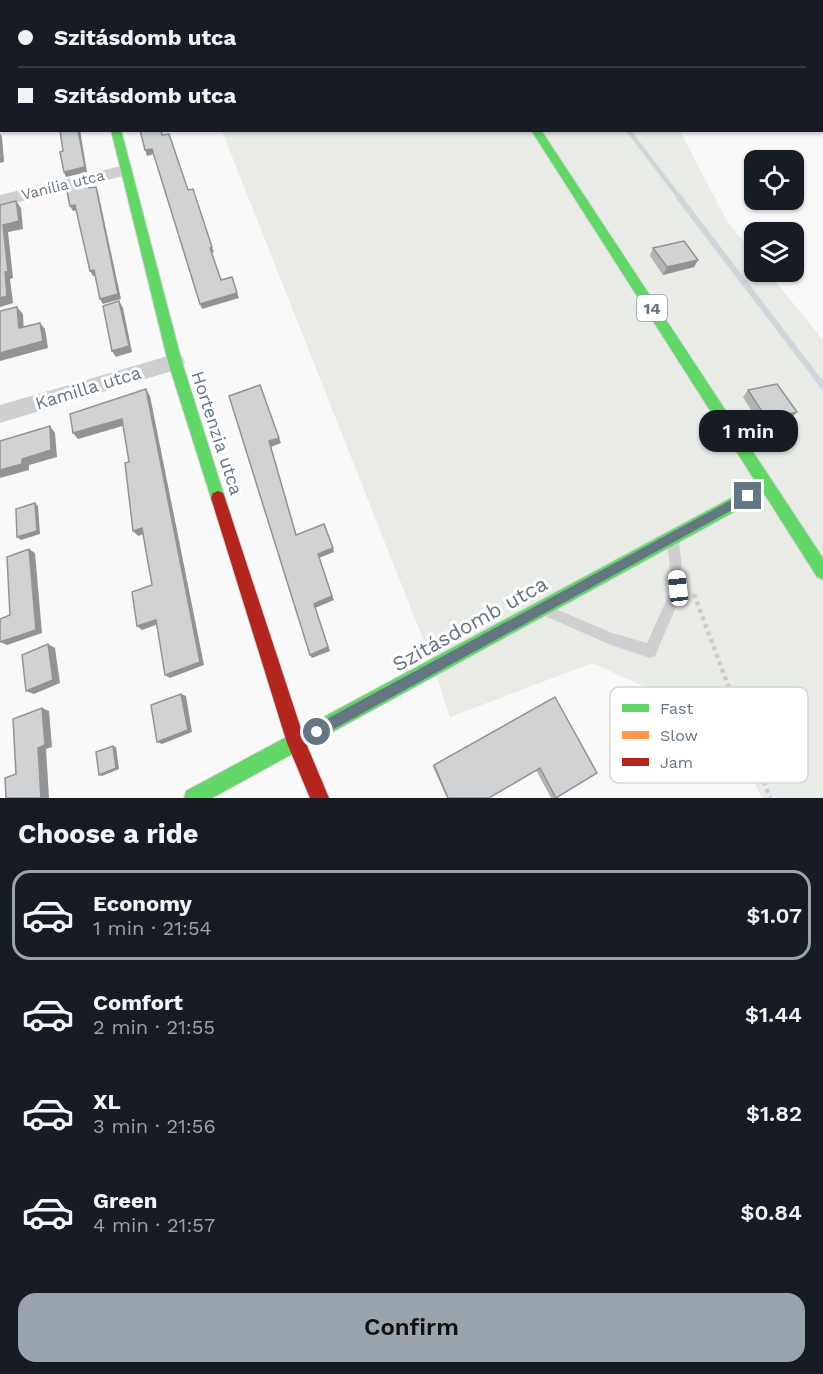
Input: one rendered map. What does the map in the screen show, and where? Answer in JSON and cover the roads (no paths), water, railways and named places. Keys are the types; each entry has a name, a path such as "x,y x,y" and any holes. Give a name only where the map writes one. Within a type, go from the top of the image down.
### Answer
{"street":[{"name":"Hortenzia utca","path":"116,132 175,362 296,743 320,798"},
{"name":"14","path":"537,132 823,572"},
{"name":"Vanília utca","path":"0,201 125,170"},
{"name":"Kamilla utca","path":"0,414 175,362"},
{"name":"Szitásdomb utca","path":"193,798 767,486"}],"lane":[{"path":"543,609 611,639 650,651 678,588 672,536"}],"waterway":[{"path":"630,132 679,197"},
{"path":"678,196 823,386"}]}
